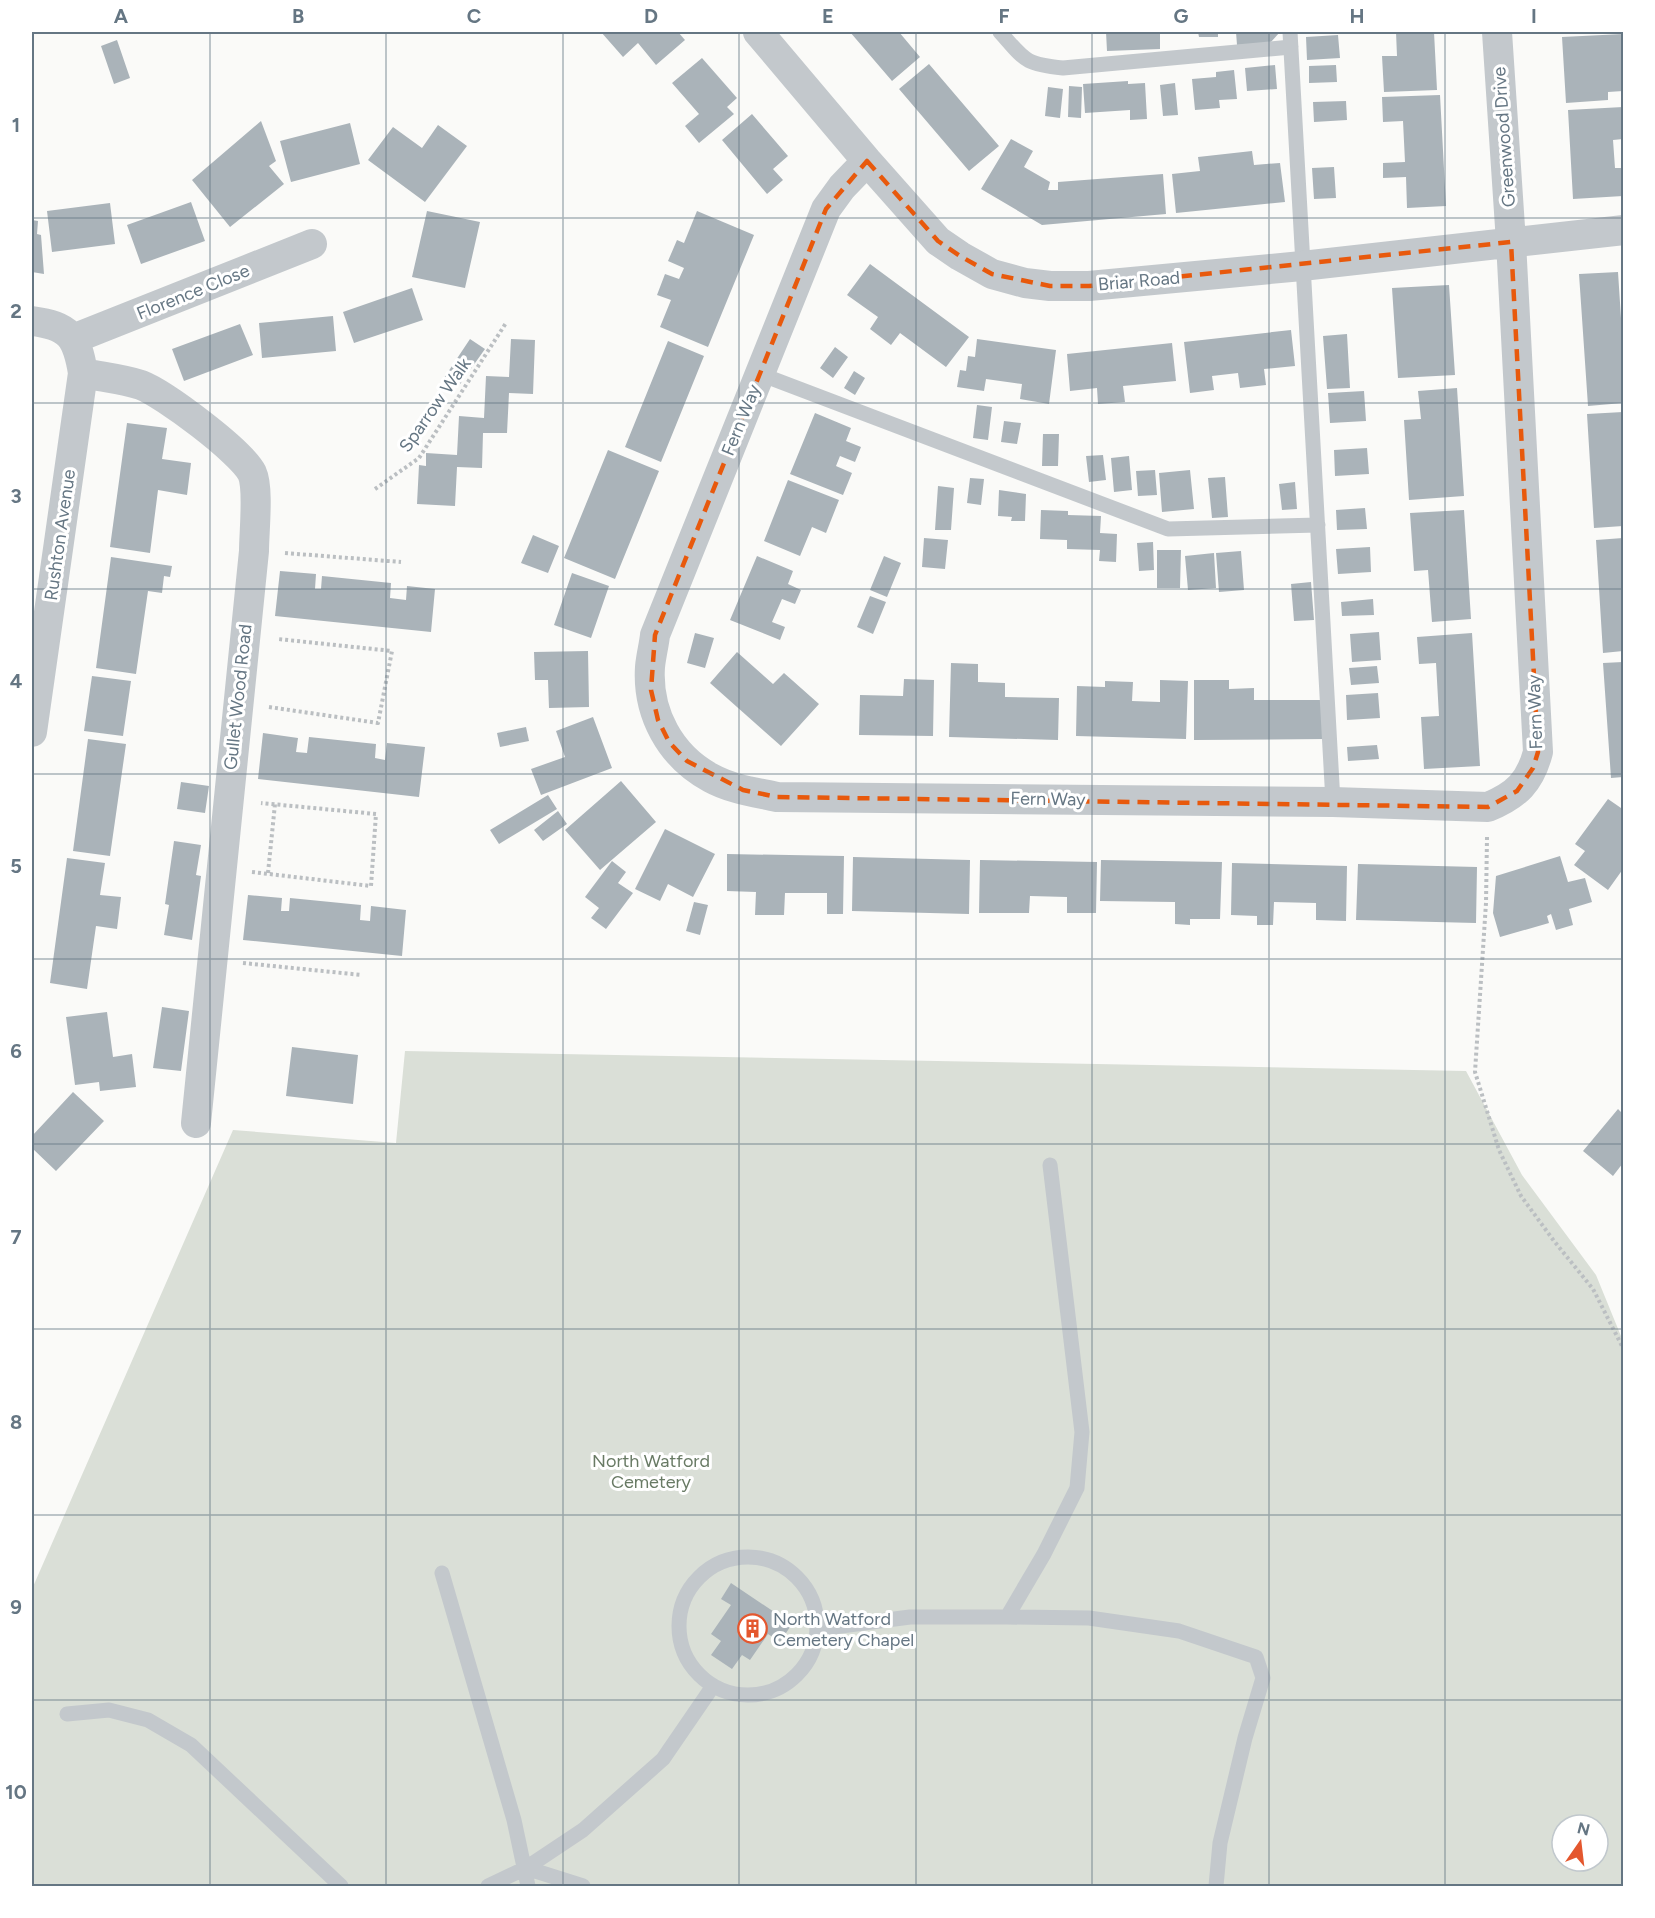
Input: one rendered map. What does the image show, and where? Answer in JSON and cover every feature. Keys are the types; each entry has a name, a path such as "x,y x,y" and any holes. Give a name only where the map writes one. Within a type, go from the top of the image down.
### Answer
{"street":[{"name":"Briar Road","path":"758,32 867,161 939,241 992,274 1025,283 1050,286 1089,286 1302,266 1623,231"},
{"name":"Greenwood Drive","path":"1497,32 1511,242"},
{"name":"Fern Way","path":"867,161 842,187 826,209 655,635 650,667 651,690 658,720 669,742 687,761 711,778 743,790 777,797 1333,802 1488,807 1517,791 1533,768 1538,752 1511,242"},
{"name":"Florence Close","path":"73,339 312,244"},
{"path":"32,321 57,327 66,331 73,339"},
{"name":"Rushton Avenue","path":"32,732 83,373 80,351 73,339"},
{"name":"Gullet Wood Road","path":"83,373 139,384 170,400 239,455 253,474 254,550 196,1123"}],"lane":[{"path":"1000,32 1024,59 1036,65 1063,68 1291,47"},
{"path":"1290,32 1333,802"},
{"path":"760,374 1168,529 1318,525"},
{"path":"1007,1617 1044,1554 1077,1488 1082,1432 1050,1165"},
{"path":"748,1556 771,1560 791,1570 806,1586 815,1607 818,1629 812,1653 806,1663 800,1672 781,1687 759,1694 735,1694 713,1686 694,1671 683,1650 678,1628 681,1606 691,1586 706,1569 726,1559 748,1556"},
{"path":"442,1573 514,1820 526,1868 528,1887"},
{"path":"818,1629 910,1617 1089,1618 1179,1631 1256,1657 1263,1678 1245,1738 1220,1843 1216,1887"},
{"path":"488,1887 526,1868 583,1830 663,1759 713,1686"},
{"path":"67,1714 109,1710 148,1720 191,1745 341,1887"},
{"path":"526,1868 583,1887"}],"path":[{"name":"Sparrow Walk","path":"375,489 419,458 506,323"},
{"path":"254,550 401,562"},
{"path":"237,703 378,723 392,651 244,635"},
{"path":"221,869 371,886 376,814 227,800"},
{"path":"267,873 275,804"},
{"path":"1488,807 1486,903 1475,1072 1499,1150 1521,1196 1593,1289 1623,1350"},
{"path":"213,959 362,975"}],"highlighted area":[{"path":"867,161 938,241 992,274 1050,286 1089,286 1511,242 1538,752 1533,768 1517,791 1488,807 777,797 743,790 687,761 669,742 658,720 651,690 655,635 826,209"}],"green space":[{"name":"North Watford Cemetery","path":"405,1051 1466,1071 1522,1175 1596,1275 1623,1341 1623,1886 32,1886 32,1589 233,1130 396,1143"}],"building":[{"path":"601,32 678,32 685,40 656,65 638,43 623,57"},
{"path":"850,32 899,32 920,57 892,81"},
{"path":"1106,32 1160,32 1160,49 1107,51"},
{"path":"1198,32 1218,32 1218,37 1199,37"},
{"path":"1236,32 1280,32 1269,44 1237,45"},
{"path":"1396,32 1434,32 1437,90 1384,92 1382,56 1397,56"},
{"path":"1623,34 1623,91 1608,92 1608,100 1566,103 1562,37"},
{"path":"1338,35 1340,58 1307,60 1306,37"},
{"path":"117,40 130,78 114,84 101,46"},
{"path":"702,58 737,98 727,107 734,114 699,143 685,126 699,114 672,83"},
{"path":"929,64 999,146 969,171 899,89"},
{"path":"1275,65 1277,89 1247,91 1245,68"},
{"path":"1336,65 1337,82 1309,83 1309,66"},
{"path":"1234,70 1237,99 1219,100 1220,108 1195,110 1192,79 1216,77 1216,72"},
{"path":"1128,81 1128,84 1145,83 1147,119 1130,120 1130,110 1085,113 1083,84"},
{"path":"1175,83 1178,115 1163,116 1160,85"},
{"path":"1069,86 1082,87 1081,118 1068,117"},
{"path":"1048,87 1063,89 1060,118 1045,116"},
{"path":"1440,95 1446,206 1407,208 1406,177 1383,178 1383,163 1405,162 1403,121 1383,122 1382,97"},
{"path":"1346,101 1347,120 1314,122 1313,102"},
{"path":"1623,107 1623,139 1613,140 1615,168 1623,168 1623,196 1573,199 1568,110"},
{"path":"752,114 788,156 773,169 783,180 767,194 722,140"},
{"path":"261,121 276,161 269,166 284,184 230,227 192,180"},
{"path":"350,123 360,164 291,182 280,141"},
{"path":"438,125 467,146 425,202 368,160 393,127 422,148"},
{"path":"1011,139 1033,151 1024,167 1050,182 1048,190 1058,190 1058,182 1163,174 1166,214 1042,225 981,189"},
{"path":"1252,151 1254,165 1280,163 1285,202 1176,213 1172,174 1200,171 1198,157"},
{"path":"1334,167 1336,198 1314,199 1312,168"},
{"path":"191,202 205,241 141,264 127,225"},
{"path":"110,203 115,244 52,252 47,211"},
{"path":"427,211 480,222 465,288 412,277"},
{"path":"697,211 754,235 708,347 660,327 671,300 657,295 665,274 679,279 684,268 668,261 677,240 684,243"},
{"path":"32,220 38,221 37,234 41,235 44,274 32,272"},
{"path":"870,264 969,337 946,367 900,333 891,345 870,329 878,317 847,295"},
{"path":"1618,272 1623,349 1623,403 1588,406 1579,274"},
{"path":"1449,285 1455,375 1398,378 1392,288"},
{"path":"412,288 423,320 354,343 343,312"},
{"path":"333,316 336,351 262,358 259,323"},
{"path":"240,324 253,355 184,381 172,349"},
{"path":"1291,330 1295,366 1264,369 1266,385 1240,388 1238,373 1212,376 1214,390 1190,393 1184,342"},
{"path":"1347,334 1350,388 1327,389 1323,336"},
{"path":"470,339 485,349 458,387 444,378"},
{"path":"511,339 535,340 533,394 509,393 507,433 483,433 482,468 457,467 455,506 417,504 419,465 426,466 426,453 457,455 459,416 484,418 486,376 509,377"},
{"path":"977,339 1056,350 1049,404 1020,399 1022,384 986,379 984,391 957,387 960,370 966,371 968,356 975,357"},
{"path":"668,341 704,356 661,462 625,447"},
{"path":"1172,343 1176,381 1123,386 1125,402 1098,404 1097,388 1070,391 1067,354"},
{"path":"835,347 848,357 833,378 820,368"},
{"path":"854,371 865,378 855,395 844,388"},
{"path":"1457,388 1464,496 1409,500 1404,420 1421,419 1418,391"},
{"path":"1364,391 1366,421 1330,423 1328,393"},
{"path":"977,405 992,407 988,440 973,438"},
{"path":"1623,412 1623,526 1594,528 1587,414"},
{"path":"815,413 851,428 846,441 861,447 855,462 840,456 836,466 852,473 843,495 790,474"},
{"path":"1004,421 1021,423 1017,444 1001,442"},
{"path":"127,423 167,428 162,459 191,463 187,495 158,490 150,553 110,547"},
{"path":"1043,434 1059,434 1058,466 1042,466"},
{"path":"1367,448 1369,474 1335,476 1334,450"},
{"path":"608,450 659,471 615,579 564,558"},
{"path":"1103,455 1106,480 1089,482 1086,456"},
{"path":"1129,456 1132,490 1114,492 1111,458"},
{"path":"1155,470 1157,495 1138,496 1136,471"},
{"path":"1190,470 1194,509 1162,512 1159,473"},
{"path":"1225,477 1228,517 1212,518 1208,478"},
{"path":"970,478 984,479 981,505 967,503"},
{"path":"788,480 839,500 826,533 812,527 800,556 764,541"},
{"path":"1295,482 1297,509 1282,510 1279,484"},
{"path":"938,486 954,488 951,530 935,530"},
{"path":"999,490 1026,494 1025,521 1011,521 1012,517 998,516"},
{"path":"1365,508 1367,529 1337,530 1336,510"},
{"path":"1041,510 1068,511 1068,515 1101,516 1100,533 1117,534 1116,562 1099,561 1100,550 1067,549 1067,540 1040,539"},
{"path":"1464,510 1471,619 1432,622 1428,570 1414,571 1410,513"},
{"path":"533,535 559,546 548,573 521,563"},
{"path":"924,538 948,540 945,569 922,567"},
{"path":"1623,538 1623,651 1603,653 1596,540"},
{"path":"1153,542 1154,570 1139,571 1137,543"},
{"path":"1370,547 1371,572 1338,574 1336,549"},
{"path":"1157,550 1181,550 1180,588 1157,588"},
{"path":"1241,551 1244,590 1219,592 1216,553"},
{"path":"1214,553 1216,588 1188,590 1185,556"},
{"path":"757,556 793,571 788,584 801,590 795,604 782,599 772,622 785,627 780,640 730,620"},
{"path":"884,556 901,563 887,597 870,590"},
{"path":"111,557 172,566 170,577 164,576 162,593 148,591 136,674 96,668"},
{"path":"280,571 316,574 315,589 321,589 322,576 391,583 390,598 406,600 407,586 435,589 431,632 275,616"},
{"path":"572,573 609,586 591,638 554,625"},
{"path":"1311,582 1314,620 1294,621 1291,584"},
{"path":"870,596 886,602 873,634 857,627"},
{"path":"1373,599 1374,615 1342,616 1341,602"},
{"path":"1379,632 1381,660 1352,662 1350,634"},
{"path":"695,633 714,638 705,668 687,663"},
{"path":"1472,633 1480,766 1424,769 1421,717 1439,716 1436,663 1419,664 1417,637"},
{"path":"588,651 589,707 549,708 548,680 535,680 534,652"},
{"path":"737,652 773,684 784,673 819,704 781,746 710,683"},
{"path":"1623,662 1623,777 1611,778 1603,663"},
{"path":"951,663 978,664 978,682 1005,683 1005,697 1059,698 1058,740 949,737"},
{"path":"1377,666 1379,683 1351,685 1349,668"},
{"path":"92,676 131,681 123,736 84,731"},
{"path":"904,679 934,680 933,736 859,735 860,695 903,696"},
{"path":"1160,680 1188,681 1186,739 1076,736 1077,686 1105,687 1105,681 1133,682 1132,701 1160,702"},
{"path":"1194,680 1229,680 1229,689 1254,688 1254,700 1325,700 1325,739 1194,740"},
{"path":"1378,693 1380,718 1347,720 1346,695"},
{"path":"593,717 612,768 541,795 531,769 565,757 556,731"},
{"path":"526,727 529,741 500,747 497,733"},
{"path":"263,733 298,738 296,752 307,753 309,737 376,744 375,758 385,760 387,743 425,747 419,797 258,779"},
{"path":"88,739 126,744 110,856 73,851"},
{"path":"1377,745 1379,759 1348,761 1347,747"},
{"path":"621,781 656,822 600,870 565,830"},
{"path":"181,782 209,786 205,813 177,809"},
{"path":"548,795 557,809 499,844 490,830"},
{"path":"1608,799 1621,808 1623,805 1623,869 1608,890 1574,865 1585,851 1575,844"},
{"path":"558,811 567,824 543,841 534,830"},
{"path":"665,829 715,854 693,897 668,884 660,901 635,889"},
{"path":"174,841 201,845 196,875 201,876 192,940 164,935 169,905 165,904"},
{"path":"727,854 844,856 843,914 827,914 827,893 785,893 784,915 755,915 756,892 727,891"},
{"path":"1560,856 1568,882 1585,878 1592,902 1569,909 1573,925 1556,930 1551,914 1547,916 1549,923 1500,937 1493,913 1496,876"},
{"path":"853,857 970,860 969,914 852,911"},
{"path":"67,858 105,863 100,895 121,897 117,929 96,926 87,989 50,983"},
{"path":"980,860 1097,862 1096,913 1067,913 1067,897 1030,896 1029,913 979,913"},
{"path":"1101,860 1222,862 1220,919 1190,919 1190,925 1175,924 1175,902 1100,901"},
{"path":"612,861 626,872 618,883 633,893 606,929 591,918 599,908 585,897"},
{"path":"1232,863 1347,866 1346,921 1316,920 1316,903 1274,902 1273,925 1257,925 1257,916 1231,915"},
{"path":"1358,864 1477,867 1476,923 1356,920"},
{"path":"248,895 282,898 281,911 289,911 290,898 361,905 360,920 370,921 371,906 406,910 402,956 243,940"},
{"path":"694,902 708,905 700,935 686,931"},
{"path":"162,1007 189,1011 181,1071 153,1068"},
{"path":"107,1012 113,1057 132,1054 136,1087 100,1091 99,1082 75,1085 66,1017"},
{"path":"292,1047 358,1055 353,1104 286,1096"},
{"path":"73,1092 104,1121 56,1171 32,1148 32,1136"},
{"path":"1618,1109 1623,1114 1623,1163 1613,1176 1583,1151"},
{"name":"North Watford Cemetery Chapel","path":"731,1583 792,1624 780,1642 768,1634 750,1660 742,1655 732,1669 711,1655 721,1641 711,1634 731,1605 721,1599"}],"place":[{"name":"North Watford Cemetery Chapel","path":"752,1629"}]}
